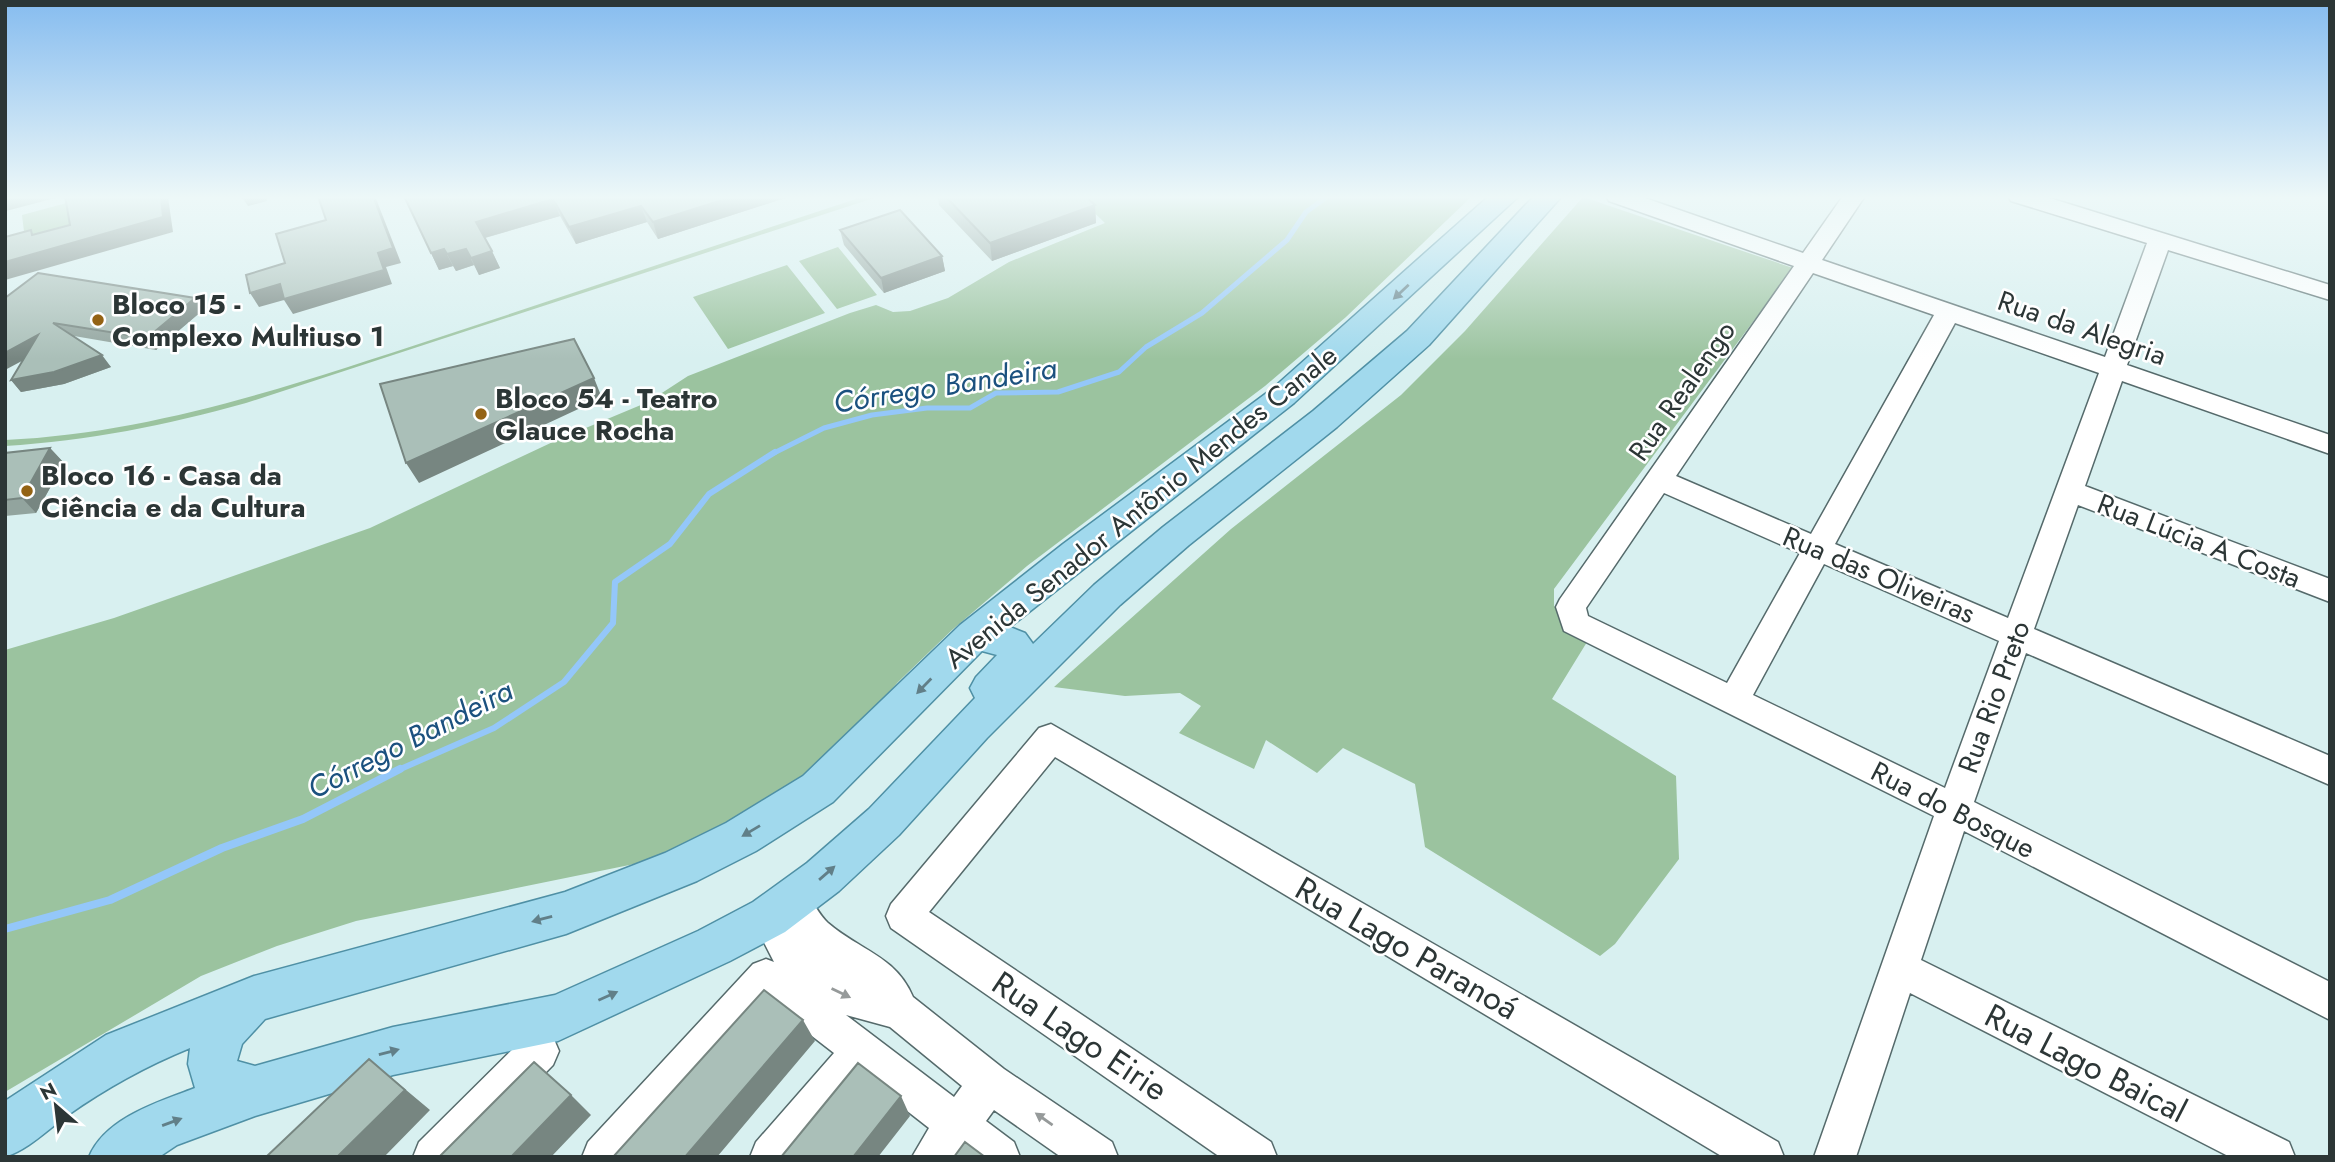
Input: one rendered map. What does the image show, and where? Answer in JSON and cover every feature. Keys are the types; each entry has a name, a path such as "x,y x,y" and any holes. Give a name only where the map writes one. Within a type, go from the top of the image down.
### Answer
{"main road":[{"name":"Avenida Senador Antônio Mendes Canale","path":"5,1132 51,1097 123,1052 254,999 566,913 681,867 741,837 818,789 973,636 1076,553 1283,396 1446,250"},
{"name":"Avenida Senador Antônio Mendes Canale","path":"114,1157 161,1126 255,1091 393,1051 558,1018 664,971 780,909 823,877 884,822 973,726 1107,595 1176,536 1325,419 1400,354 1498,250"},
{"path":"973,636 1002,638 1014,647 1017,654 1014,662 983,694 973,726"},
{"path":"254,999 231,1020 216,1041 210,1060 214,1075 230,1086 255,1091"}],"street":[{"name":"Rua da Alegria","path":"1767,250 2330,445"},
{"name":"Rua Realengo","path":"1575,623 1571,607 1818,250"},
{"name":"Rua Rio Preto","path":"1835,1157 1954,809 2156,250"},
{"path":"2193,250 2330,293"},
{"path":"1734,702 1948,313"},
{"name":"Rua das Oliveiras","path":"1659,480 2330,771"},
{"name":"Rua Lúcia A Costa","path":"2069,491 2330,591"},
{"name":"Rua do Bosque","path":"1575,623 1954,809 2330,1002"},
{"name":"Rua Lago Eirie","path":"1051,738 904,916 1256,1157"},
{"name":"Rua Lago Paranoá","path":"1051,738 1763,1157"},
{"path":"780,909 792,958 814,978 860,1002 899,1010 990,1083 1097,1157"},
{"name":"Rua Lago Baical","path":"1899,968 2274,1157"},
{"path":"604,1157 766,977 861,1052 944,1142 999,1157"},
{"path":"434,1157 539,1051"},
{"path":"771,1157 861,1052"},
{"path":"944,1142 990,1083"}],"green space":[{"path":"702,250 714,250 246,403 127,431 5,446 5,440 116,428 224,404 437,338"},
{"path":"829,250 841,250 877,295 837,309 799,261"},
{"path":"1038,250 1416,250 1346,317 1265,386 1027,566 952,630 898,682 837,752 751,814 649,861 356,921 277,946 201,976 5,1092 5,650 114,618 370,528 557,440 648,402 688,376 876,305 893,312 910,311 948,298 1009,262"},
{"path":"1536,250 1740,250 1793,268 1554,589 1554,606 1587,642 1552,699 1676,776 1679,859 1615,944 1600,956 1425,847 1415,784 1343,748 1317,773 1266,740 1254,769 1179,733 1201,706 1180,693 1125,696 1054,687 1231,529 1401,395 1465,331"},
{"path":"787,265 825,313 728,349 693,297"}],"building":[{"path":"5,250 46,250 5,262"},
{"path":"281,250 386,250 378,253 384,270 284,299 280,284 250,293 246,275 285,263"},
{"path":"445,250 461,250 447,254"},
{"path":"467,250 492,251 471,258"},
{"path":"857,250 937,250 942,256 881,278"},
{"path":"38,273 195,298 147,338 53,323 102,355 54,372 11,380 38,335 5,353 5,298"},
{"name":"Bloco 54 - Teatro Glauce Rocha","path":"574,339 594,378 406,463 380,384"},
{"path":"50,448 22,498 5,500 5,453"},
{"path":"764,990 803,1020 685,1157 613,1157"},
{"path":"369,1059 405,1090 337,1157 266,1157"},
{"path":"534,1062 571,1095 511,1157 439,1157"},
{"path":"858,1063 901,1096 853,1157 781,1157"},
{"path":"965,1142 985,1157 954,1157"}],"waterway":[{"name":"Córrego Bandeira","path":"772,454 824,428 872,415 927,408 970,408 996,393 1058,392 1119,372 1146,347 1202,313 1275,250"},
{"name":"Córrego Bandeira","path":"397,771 494,728 564,682 613,623 615,582 670,544 709,494 775,452"},
{"name":"Córrego Bandeira","path":"5,929 110,900 222,848 303,819 397,771"}],"place":[{"name":"Bloco 15 - Complexo Multiuso 1","path":"98,320"},
{"name":"Bloco 54 - Teatro Glauce Rocha","path":"481,414"},
{"name":"Bloco 16 - Casa da Ciência e da Cultura","path":"27,491"}]}
